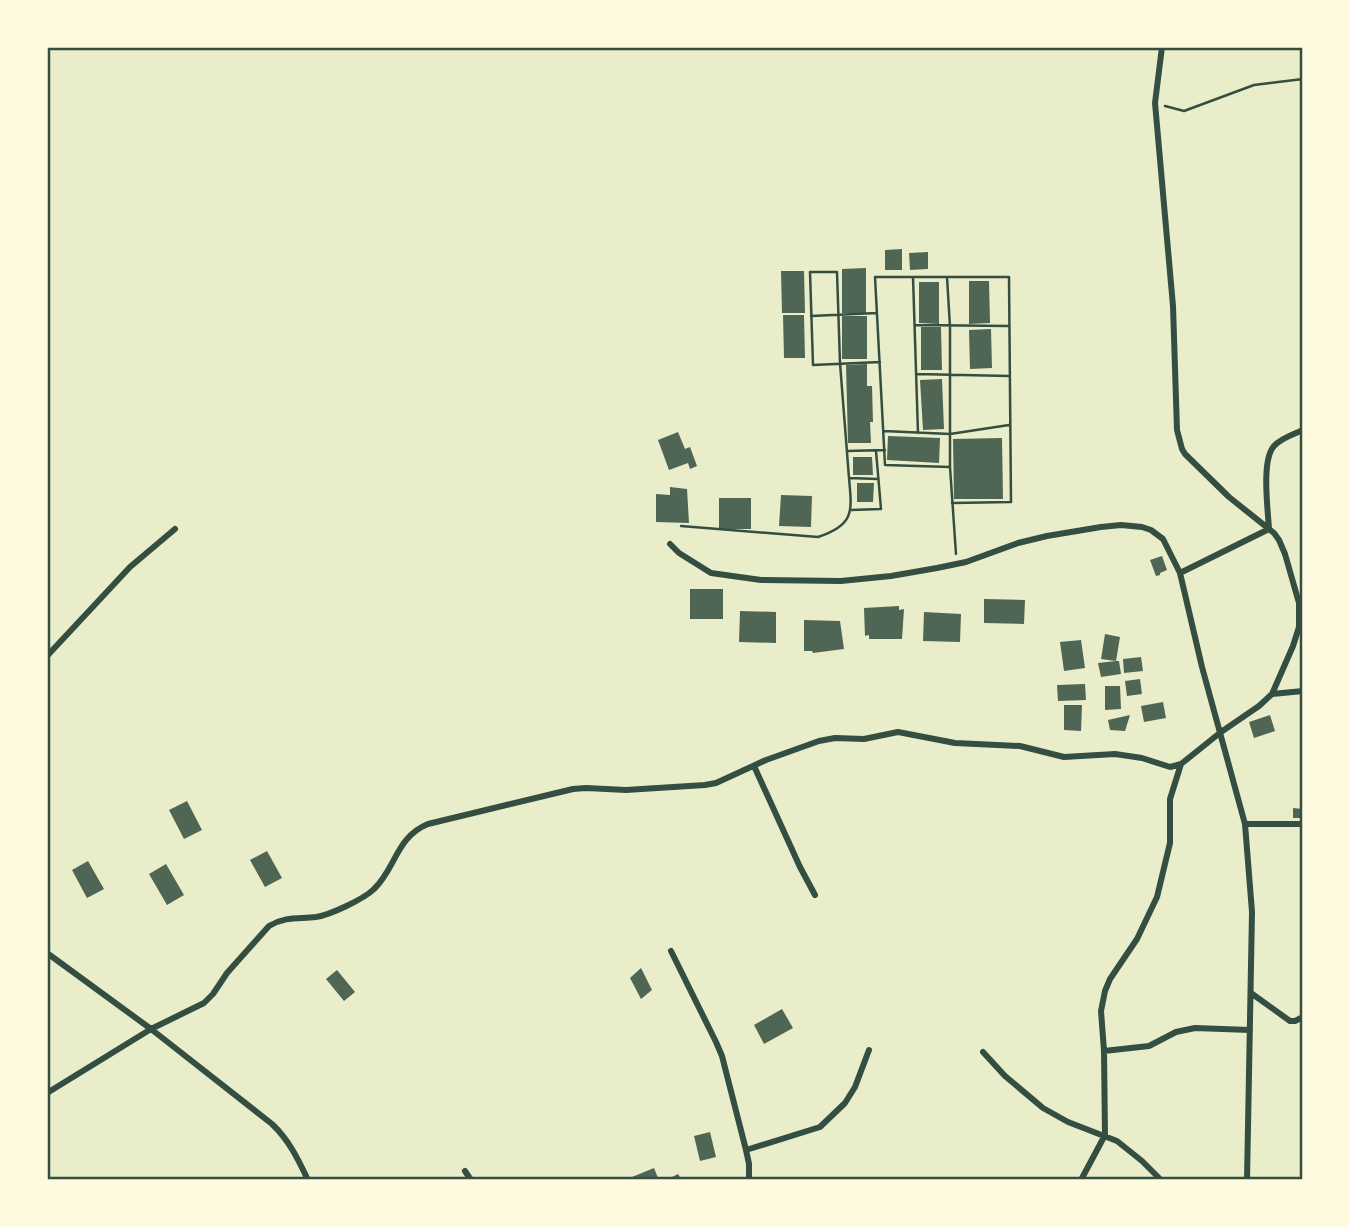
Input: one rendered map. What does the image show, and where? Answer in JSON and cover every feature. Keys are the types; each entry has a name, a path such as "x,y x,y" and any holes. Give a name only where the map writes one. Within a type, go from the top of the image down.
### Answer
{"street":[{"path":"47,1093 150,1029 204,1003 269,926 289,918 320,917 355,902 374,890 407,837 428,824 573,789 626,790 716,783 819,741 835,738 864,739 898,732 955,743 1020,746 1063,757 1115,754 1142,758 1170,767 1181,764 1272,694 1299,627 1299,603 1285,554 1279,540 1269,529 1229,497 1185,454 1177,430 1173,306 1155,103 1162,47"},
{"path":"1269,529 1267,475 1270,454 1274,446 1303,429"},
{"path":"670,544 679,553 711,573 761,580 842,581 891,576 966,562 1018,543 1047,536 1121,525 1142,527 1163,539 1180,573 1202,667 1245,824 1252,912 1247,1180"},
{"path":"47,656 130,567 175,529"},
{"path":"1180,573 1269,529"},
{"path":"1272,694 1303,691"},
{"path":"1081,1180 1105,1135 1101,1011 1105,991 1137,939 1157,897 1170,843 1170,799 1181,764"},
{"path":"754,766 815,895"},
{"path":"1245,824 1303,824"},
{"path":"671,951 716,1042 746,1150 749,1180"},
{"path":"47,953 150,1029 277,1129 292,1147 308,1180"},
{"path":"1251,993 1290,1021 1303,1017"},
{"path":"1104,1051 1149,1046 1182,1030 1250,1030"},
{"path":"746,1150 820,1127 845,1103 855,1087 869,1050"},
{"path":"983,1052 1005,1076 1044,1108 1068,1122 1105,1135 1128,1149 1161,1180"},
{"path":"465,1171 471,1180"}],"path":[{"path":"1155,103 1184,111 1254,85 1303,79"},
{"path":"681,526 818,537 830,533 842,524 852,510 840,363 837,272 810,272 813,365 840,363 880,362"},
{"path":"950,467 885,465 875,277 1009,277 1011,502 952,503"},
{"path":"914,277 918,433"},
{"path":"947,277 950,327 950,467 956,564"},
{"path":"811,316 877,313"},
{"path":"915,326 1009,326"},
{"path":"916,374 1009,376"},
{"path":"884,431 950,433 1009,425"},
{"path":"847,451 885,450"},
{"path":"852,510 881,509 876,451"},
{"path":"849,478 878,479"}],"building":[{"path":"902,249 902,270 885,270 885,250"},
{"path":"928,252 928,269 910,270 909,253"},
{"path":"866,268 866,313 842,313 842,269"},
{"path":"781,271 804,271 805,313 782,313"},
{"path":"969,281 989,281 990,323 969,324"},
{"path":"919,282 939,282 939,324 919,323"},
{"path":"783,315 804,315 805,358 784,358"},
{"path":"842,316 867,316 867,359 842,359"},
{"path":"921,327 941,327 942,370 921,370"},
{"path":"991,329 992,368 970,369 969,330"},
{"path":"867,364 867,386 872,386 871,443 848,443 846,365"},
{"path":"942,379 944,429 923,430 920,380"},
{"path":"678,432 685,449 690,447 697,466 690,469 688,463 669,470 658,440"},
{"path":"888,436 940,438 939,463 887,460"},
{"path":"1002,438 1003,499 954,499 953,439"},
{"path":"853,457 872,457 873,475 853,475"},
{"path":"857,483 874,483 873,502 857,502"},
{"path":"670,487 687,489 689,523 656,522 656,494 670,495"},
{"path":"781,495 812,496 811,527 779,526"},
{"path":"719,498 751,498 751,529 719,529"},
{"path":"1162,556 1167,570 1156,576 1150,560"},
{"path":"690,589 723,589 723,619 690,619"},
{"path":"984,599 1025,600 1024,624 984,623"},
{"path":"899,606 899,610 904,609 902,639 869,639 869,635 865,636 864,608"},
{"path":"740,611 776,612 776,643 739,642"},
{"path":"924,612 961,614 960,642 923,641"},
{"path":"804,620 840,621 844,649 813,653 804,651"},
{"path":"1105,634 1120,637 1116,661 1101,659"},
{"path":"1081,640 1085,668 1064,671 1060,642"},
{"path":"1141,657 1143,671 1124,673 1123,659"},
{"path":"1119,661 1121,674 1101,677 1098,663"},
{"path":"1140,679 1142,694 1127,696 1125,681"},
{"path":"1085,684 1086,700 1058,701 1057,685"},
{"path":"1105,686 1120,686 1121,709 1105,710"},
{"path":"1163,702 1166,718 1144,722 1141,706"},
{"path":"1064,705 1082,705 1081,731 1064,730"},
{"path":"1130,715 1125,731 1110,730 1108,720"},
{"path":"1270,715 1275,731 1254,738 1249,722"},
{"path":"187,801 202,830 184,839 169,810"},
{"path":"1293,808 1303,809 1303,818 1293,818"},
{"path":"267,851 282,878 265,887 250,860"},
{"path":"88,861 104,889 87,898 72,870"},
{"path":"166,864 184,895 167,905 149,874"},
{"path":"641,968 652,990 641,999 630,978"},
{"path":"337,970 355,992 344,1001 326,979"},
{"path":"782,1009 793,1028 764,1044 754,1025"},
{"path":"710,1132 716,1157 700,1161 694,1136"},
{"path":"654,1168 658,1178 655,1180 633,1180 632,1177"},
{"path":"678,1174 682,1180 666,1180"}]}
